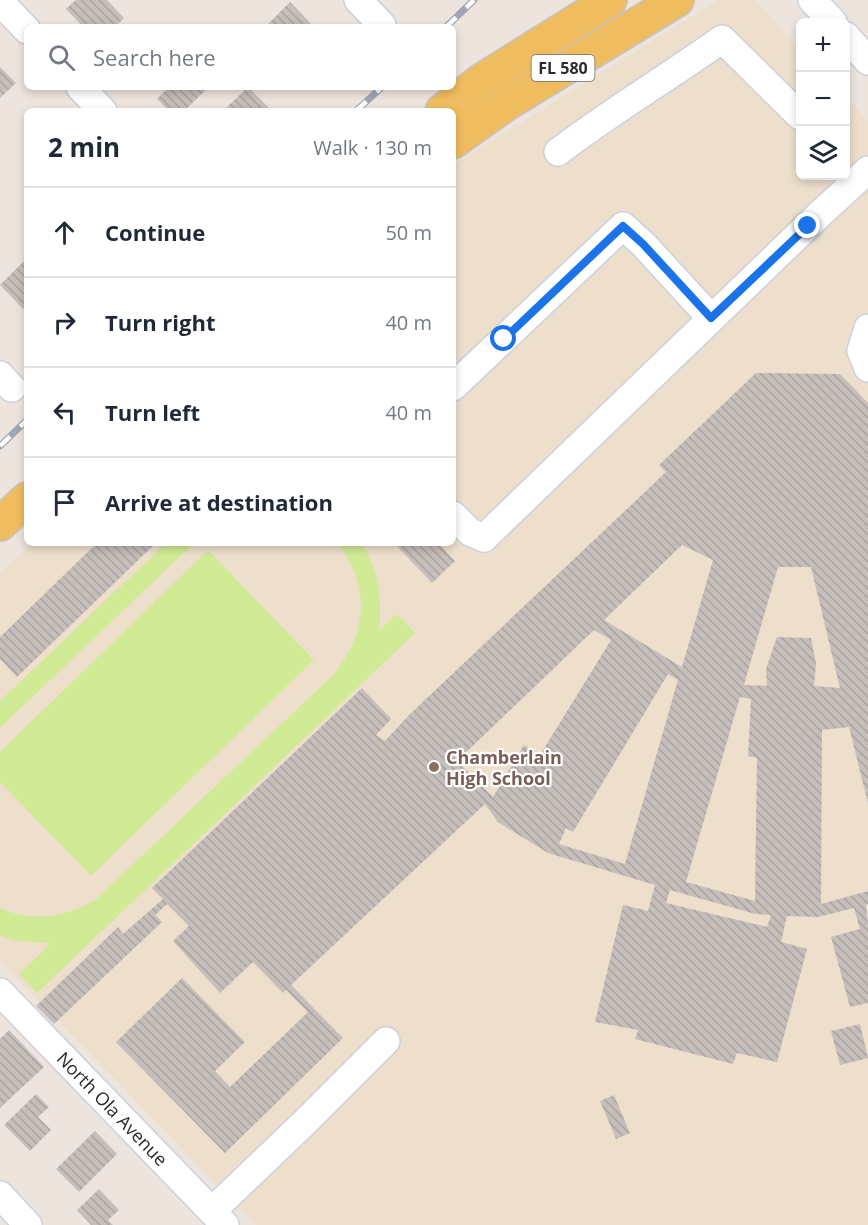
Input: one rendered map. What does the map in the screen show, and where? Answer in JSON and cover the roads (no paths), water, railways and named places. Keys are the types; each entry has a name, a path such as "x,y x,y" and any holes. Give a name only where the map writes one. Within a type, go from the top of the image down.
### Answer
{"main road":[{"name":"FL 580","path":"446,108 482,80 610,0"},
{"name":"FL 580","path":"456,140 506,104 677,0"},
{"path":"0,524 24,502"}],"street":[{"path":"358,0 381,24"},
{"path":"812,0 829,18"},
{"path":"0,2 24,27"},
{"path":"558,152 589,128 682,68 722,39 796,111"},
{"path":"850,41 868,61"},
{"path":"83,90 100,108"},
{"path":"456,518 470,532 484,538 821,213 858,169"},
{"path":"456,384 623,226 643,244 711,318"},
{"path":"868,328 861,351 868,368"},
{"name":"North Ola Avenue","path":"0,992 219,1218"},
{"path":"219,1218 303,1124 386,1041"},
{"path":"0,1196 28,1225"}],"railway":[{"path":"449,24 474,0"},
{"path":"359,108 379,90"},
{"path":"0,446 24,423"}],"place":[{"name":"Chamberlain High School","path":"434,767"}]}
